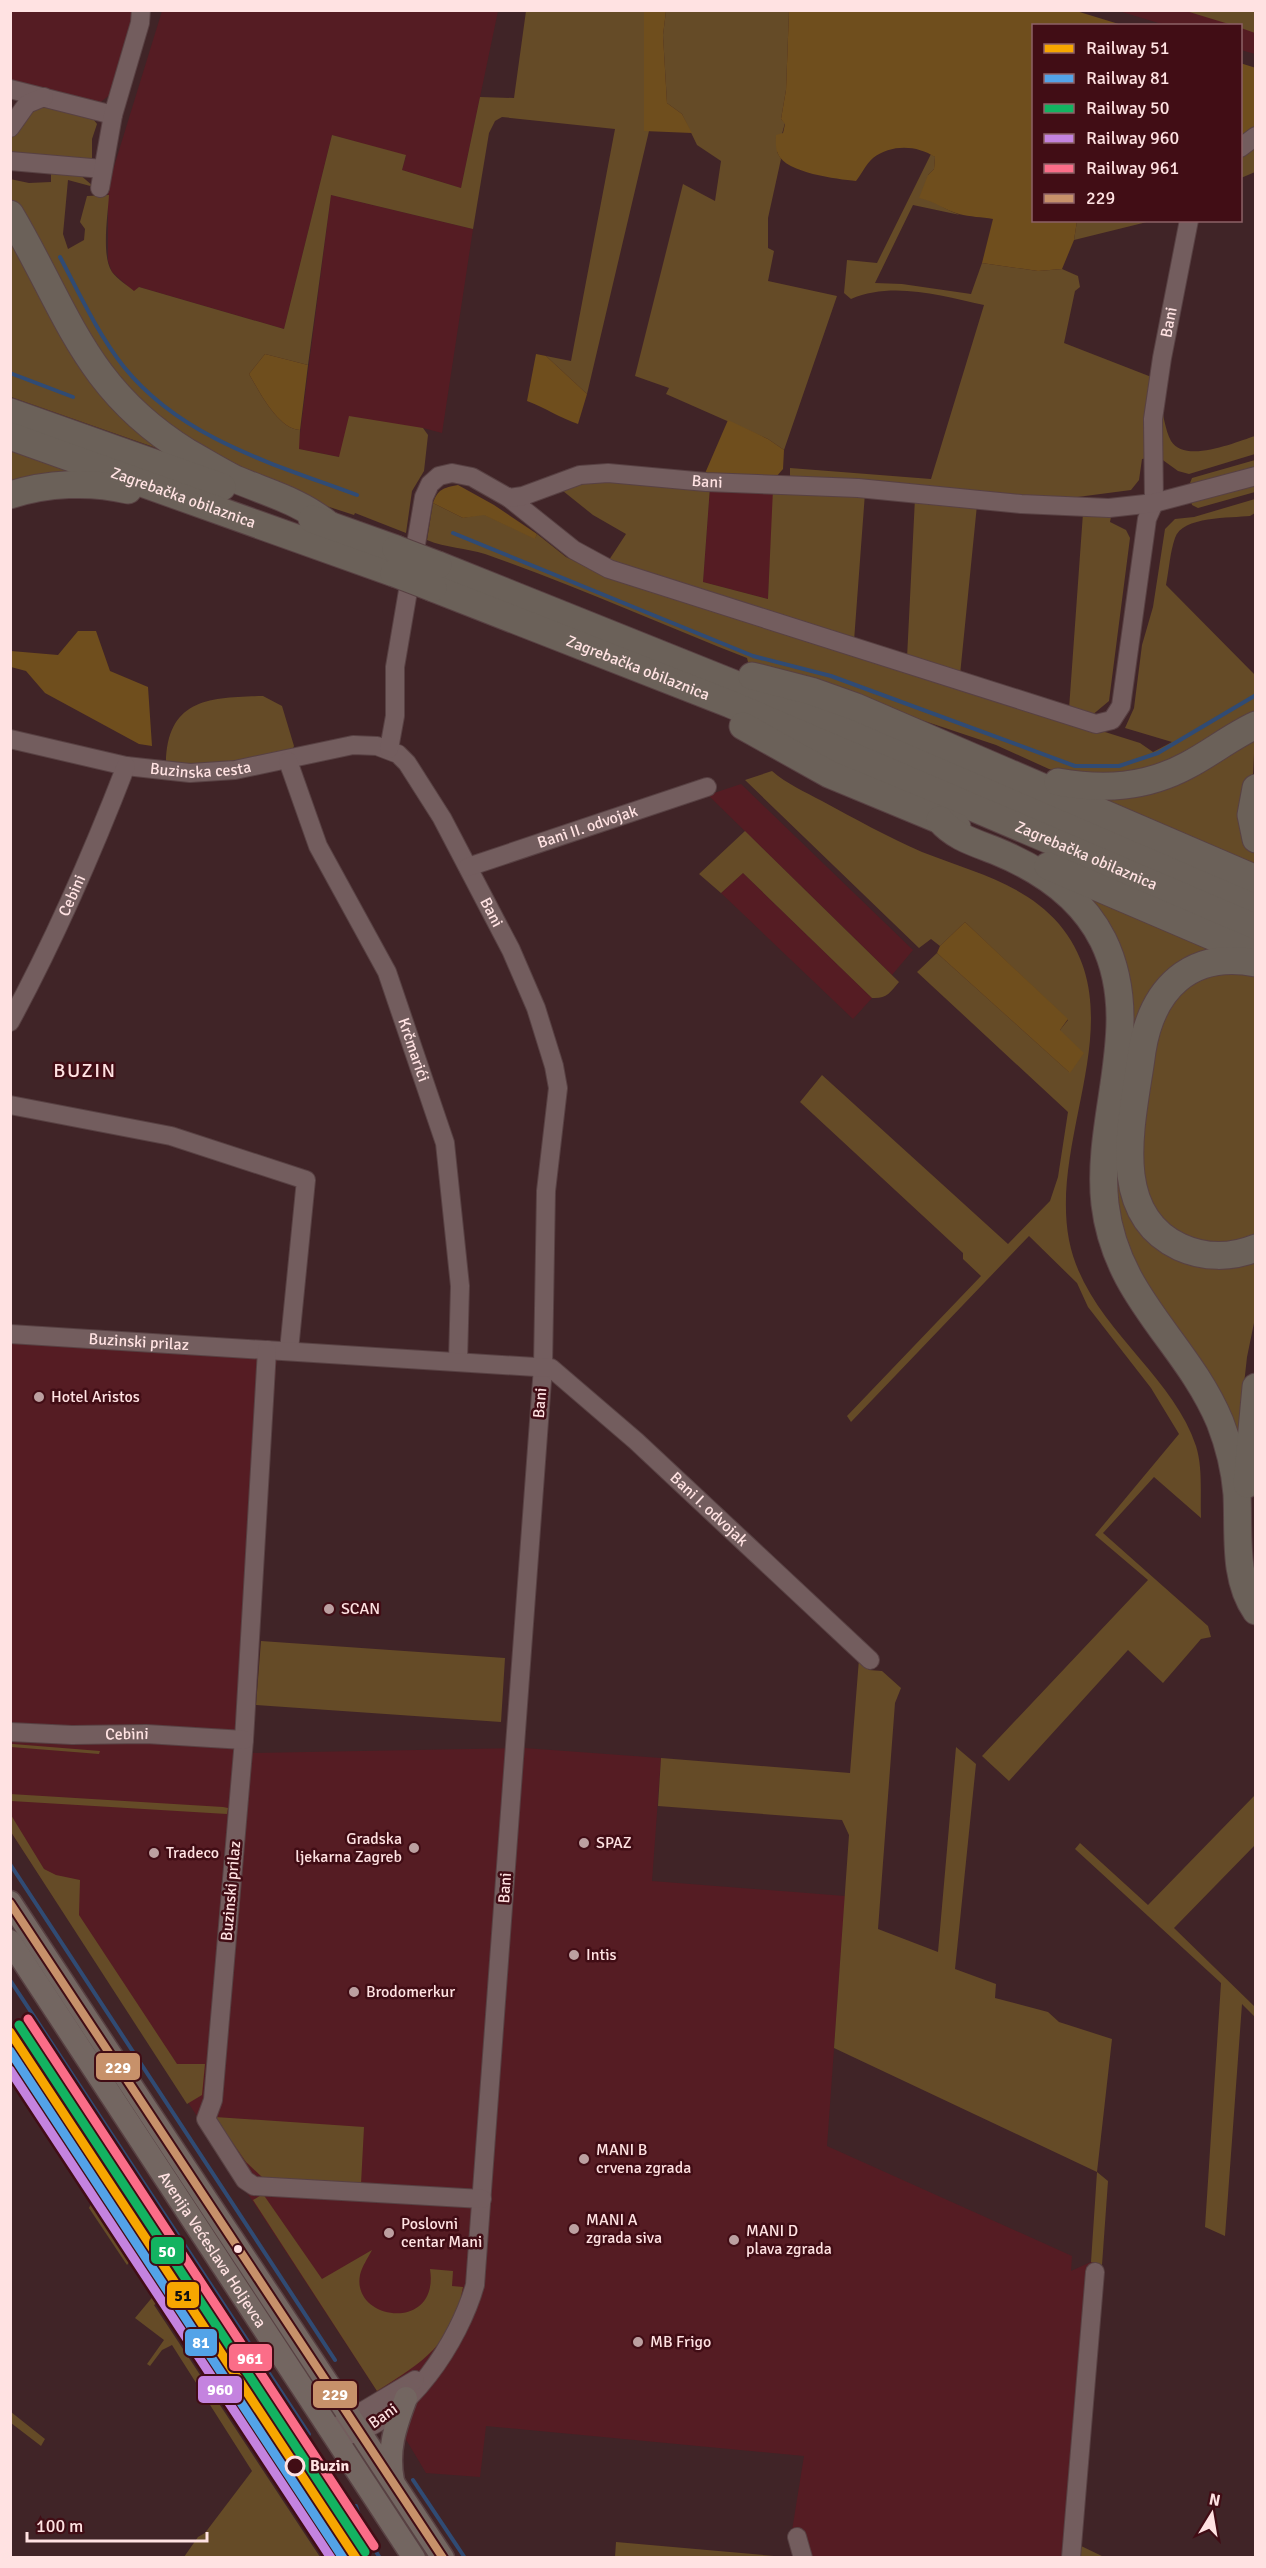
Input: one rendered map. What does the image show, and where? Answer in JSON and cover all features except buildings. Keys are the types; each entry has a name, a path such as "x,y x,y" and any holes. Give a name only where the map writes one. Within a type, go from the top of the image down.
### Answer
{"highway":[{"path":"10,214 84,353 132,410 161,435 214,468 296,502 329,525"},
{"name":"Zagrebačka obilaznica","path":"10,412 329,525 395,561"},
{"name":"Zagrebačka obilaznica","path":"10,436 272,528 395,561 436,577 616,659 741,709 1256,928"},
{"path":"10,495 62,485 104,486 145,494 229,522 272,528"},
{"name":"Zagrebačka obilaznica","path":"436,577 597,627 1256,904"},
{"path":"597,627 649,636 758,678 819,693 985,761 1256,879"},
{"path":"616,659 646,685 744,727 829,774 1256,955"},
{"path":"985,761 1072,785 1108,788 1129,786 1156,779 1186,766 1256,725"},
{"path":"1256,788 1251,815 1256,839"},
{"path":"940,820 954,834 1021,861 1063,889 1093,922 1111,957 1119,990 1121,1020 1105,1164 1107,1215 1127,1279 1194,1374 1220,1422 1236,1481 1243,1588 1256,1610"},
{"path":"1256,963 1229,959 1200,966 1172,983 1156,1003 1145,1033 1129,1165 1134,1191 1142,1212 1167,1240 1187,1250 1210,1255 1235,1254 1256,1248"},
{"path":"1256,1387 1248,1453 1247,1508 1256,1610"}],"main road":[{"name":"Avenija Većeslava Holjevca","path":"10,1902 353,2425 443,2558"},
{"name":"Avenija Većeslava Holjevca","path":"10,1941 414,2558"},
{"path":"393,2485 390,2448 406,2398"}],"street":[{"path":"100,188 113,115 143,15"},
{"path":"10,89 113,115"},
{"path":"13,123 27,104 44,97"},
{"path":"10,100 13,123"},
{"path":"1242,146 1256,136"},
{"path":"10,161 103,169"},
{"name":"Bani","path":"509,498 523,496 580,475 608,473 706,482 858,488 1046,505 1109,508 1154,503 1153,419 1189,222"},
{"path":"389,749 395,716 395,667 423,497 430,484 439,476 452,473 472,477 509,498 574,550 609,569 1096,724 1112,720 1121,706 1147,519 1154,503 1256,476"},
{"name":"Buzinska cesta","path":"10,739 126,766 190,773 235,770 288,761 353,745 389,749"},
{"name":"Bani","path":"353,2425 384,2418 427,2374 447,2349 469,2305 475,2285 543,1367 546,1191 558,1088 554,1065 536,1008 511,950 442,818 407,763 389,749"},
{"name":"Krčmarići","path":"288,761 318,846 387,972 445,1143 460,1286 458,1361"},
{"name":"Cebini","path":"10,1022 45,958 93,854 126,766"},
{"name":"Bani II. odvojak","path":"468,867 707,787"},
{"path":"10,1105 171,1136 306,1180 289,1350"},
{"name":"Buzinski prilaz","path":"10,1334 543,1367"},
{"name":"Buzinski prilaz","path":"267,1350 244,1740 213,2100 206,2116 207,2122 245,2181 254,2186 482,2199"},
{"name":"Bani I. odvojak","path":"543,1367 551,1368 636,1441 870,1660"},
{"name":"Cebini","path":"10,1731 72,1735 146,1734 244,1740"},
{"path":"1071,2558 1095,2272"},
{"name":"Bani","path":"333,2435 353,2425 427,2374"},
{"path":"797,2537 802,2558"}],"shaded area":[{"path":"1073,10 1119,24 1032,24 1032,222 1077,222 1074,240 1062,269 1038,271 982,263 993,219 959,214 919,198 928,175 934,169 935,157 928,153 912,148 896,148 880,153 868,163 856,181 813,174 783,161 776,147 776,135 783,133 785,124 781,119 786,90 789,11"},
{"path":"10,11 137,11 111,94 98,104 11,82"},
{"path":"162,11 498,11 461,188 402,170 406,156 332,135 284,329 139,287 134,292 112,272 108,261 108,186"},
{"path":"526,11 644,11 644,131 649,131 587,394 546,356 571,361 615,129 502,117 495,121 489,133 473,229 331,195 308,365 265,354 249,374 277,416 292,428 300,430 299,449 339,457 349,416 423,428 428,435 424,471 412,491 406,533 355,513 354,515 314,502 192,449 111,380 11,205 10,179 29,183 51,182 51,171 78,173 94,187 68,180 63,234 68,249 84,240 85,229 80,222 87,196 109,195 106,235 109,265 114,275 134,291 139,287 284,329 332,135 406,155 402,170 461,188 480,97 514,98"},
{"path":"644,11 666,11 663,35 667,103 682,114 692,133 644,131"},
{"path":"666,11 789,11 786,90 781,119 785,123 777,152 781,159 768,218 768,248 774,251 768,281 837,296 784,450 768,439 666,394 669,388 635,376 683,184 715,201 721,161 697,145 682,114 667,103 663,35"},
{"path":"1119,11 1255,11 1255,54 1242,50 1242,24 1162,24"},
{"path":"1186,11 1255,11 1255,33 1242,28 1242,24 1229,24"},
{"path":"1242,64 1256,68 1255,128 1242,140"},
{"path":"38,105 94,120 97,124 92,139 92,159 11,154 10,137"},
{"path":"1255,142 1255,172 1242,178 1242,152"},
{"path":"931,154 935,157 934,169 928,175 934,197 944,208 960,215 913,205 875,283 902,284 971,294 982,263 1038,271 1062,269 1078,276 1080,287 1075,291 1064,343 1154,378 1148,458 1142,459 1139,480 1131,490 1047,501 790,476 790,468 931,479 984,305 918,292 884,291 851,299 844,293 847,260 877,263"},
{"path":"331,195 473,229 442,433 423,428 340,457 298,449"},
{"path":"1077,222 1147,222 1074,240"},
{"path":"10,234 162,450 11,397"},
{"path":"265,354 308,365 300,430 292,428 277,416 249,374"},
{"path":"536,354 546,356 587,394 578,424 527,401"},
{"path":"1160,400 1169,437 1178,448 1199,451 1255,436 1255,454 1189,474 1178,471 1160,458"},
{"path":"728,420 768,439 784,450 783,469 776,477 703,478"},
{"path":"11,450 81,475 11,483"},
{"path":"1255,460 1255,469 1188,488 1192,478"},
{"path":"576,480 710,487 703,582 768,599 773,489 865,493 854,641 609,560 626,534 593,515 558,487"},
{"path":"1255,482 1255,492 1198,508 1192,505 1191,501"},
{"path":"458,485 494,505 537,534 535,539 484,515 463,518 433,503 442,490"},
{"path":"710,487 774,490 768,599 703,582"},
{"path":"915,498 977,505 960,675 907,658"},
{"path":"1255,499 1255,513 1250,516 1197,522 1179,531 1173,543 1166,585 1255,675 1255,715 1160,770 1078,777 1049,769 996,745 748,662 747,658 518,566 471,550 427,540 433,503 463,518 483,514 535,538 537,534 566,557 599,573 1140,743 1153,752 1172,742 1125,728 1134,708 1142,645 1153,607 1165,529 1175,519 1194,517"},
{"path":"1083,513 1111,517 1110,522 1126,530 1130,538 1109,701 1091,716 1069,709"},
{"path":"78,631 96,631 110,671 148,687 152,746 139,744 45,693 26,671 11,667 11,651 58,655"},
{"path":"263,696 282,706 294,746 291,752 205,768 166,763 168,742 174,725 183,714 210,700"},
{"path":"1255,732 1250,841 1255,856 1255,869 1081,793"},
{"path":"772,771 796,788 897,840 1013,888 1030,898 1059,924 1080,959 1090,997 1090,1036 1070,1159 1066,1200 1069,1240 1078,1270 1092,1297 1168,1394 1184,1419 1198,1454 1201,1518 1154,1477 1103,1533 1208,1626 1211,1637 1201,1639 1163,1683 1128,1650 1009,1781 982,1756 1148,1580 1095,1535 1179,1434 1151,1388 1088,1307 1077,1283 1029,1236 851,1422 847,1416 981,1276 963,1259 963,1253 800,1102 822,1075 1008,1244 1050,1201 1058,1177 1068,1112 917,972 937,953 1069,1072 1060,1030 1068,1020 965,922 940,946 931,939 919,948 745,780"},
{"path":"741,784 913,950 892,975 708,795"},
{"path":"745,831 899,982 890,992 881,997 872,998 743,873 721,893 699,874"},
{"path":"743,873 872,998 853,1019 721,893"},
{"path":"1065,882 1222,949 1174,973 1123,1163 1159,1242 1255,1255 1255,1318 1247,1357 1237,1447 1135,1278 1111,1198 1127,1031"},
{"path":"965,922 1068,1019 1060,1030 1084,1053 1070,1073 937,953 940,946"},
{"path":"1228,966 1256,969 1255,1241 1240,1247 1183,1242 1140,1191 1150,1046 1178,988"},
{"path":"10,1340 277,1355 248,1753 524,1748 661,1758 652,1881 845,1896 827,2146 1072,2256 1071,2271 1091,2262 1102,2265 1078,2557 795,2557 791,2537 804,2456 486,2426 480,2477 426,2473 377,2391 11,1832"},
{"path":"261,1641 505,1658 501,1722 256,1705"},
{"path":"859,1659 869,1670 882,1671 901,1688 895,1703 878,1929 938,1952 956,1747 976,1764 955,1969 996,1984 995,1998 1048,2012 1059,2022 1112,2039 1097,2172 834,2048 849,1835 842,1820 658,1806 661,1758 850,1773"},
{"path":"11,1744 100,1751 99,1754 11,1747"},
{"path":"10,1794 228,1808 227,1814 11,1801"},
{"path":"1255,1795 1255,1845 1174,1928 1255,2007 1255,2017 1242,2004 1225,2236 1205,2227 1221,1983 1075,1849 1080,1843 1148,1905"},
{"path":"11,1815 44,1869 56,1875 80,1880 79,1915 177,2064 205,2064 202,2095 187,2104 11,1832"},
{"path":"10,2039 181,2297 171,2304 162,2300 154,2305 320,2557 184,2557 252,2471 172,2345 162,2350 150,2366 147,2364 164,2340 135,2318 155,2294 131,2260 127,2265 89,2208 91,2204 11,2078"},
{"path":"215,2117 364,2127 361,2184 262,2177 246,2162"},
{"path":"1097,2172 1108,2181 1102,2265 1091,2262"},
{"path":"263,2194 322,2279 372,2250 360,2275 361,2291 369,2302 381,2310 395,2313 410,2311 422,2303 429,2290 430,2269 453,2271 452,2286 463,2287 452,2323 434,2350 408,2371 377,2391 253,2200"},
{"path":"11,2412 45,2439 41,2446 11,2423"},
{"path":"366,2457 432,2557 423,2557 360,2461"},
{"path":"616,2542 786,2557 615,2557"},
{"path":"1079,2545 1104,2557 1078,2558"}],"waterway":[{"path":"60,257 90,314 124,367 147,392 173,413 201,431 262,460 357,495"},
{"path":"10,373 73,397"},
{"path":"453,533 753,656 831,676 1075,766 1119,766 1158,753 1256,695"},
{"path":"10,1864 335,2360"},
{"path":"10,1980 309,2434"},
{"path":"413,2480 465,2558"},
{"path":"356,2506 366,2536 380,2558"}],"rail line":[{"name":"961","path":"28,2019 374,2546"},
{"name":"50","path":"19,2025 365,2552"},
{"name":"51","path":"10,2032 356,2558"},
{"name":"81","path":"10,2051 343,2558"},
{"name":"960","path":"10,2070 331,2558"}],"transit line":[{"name":"229","path":"10,1903 443,2558"}],"place":[{"name":"Hotel Aristos","path":"39,1397"},
{"name":"SCAN","path":"329,1609"},
{"name":"SPAZ","path":"584,1843"},
{"name":"Gradska ljekarna Zagreb","path":"414,1848"},
{"name":"Tradeco","path":"154,1853"},
{"name":"Intis","path":"574,1955"},
{"name":"Brodomerkur","path":"354,1992"},
{"name":"MANI B crvena zgrada","path":"584,2159"},
{"name":"MANI A zgrada siva","path":"574,2229"},
{"name":"Poslovni centar Mani","path":"389,2233"},
{"name":"MANI D plava zgrada","path":"734,2240"},
{"name":"MB Frigo","path":"638,2342"},
{"name":"Buzin","path":"295,2466"}],"district":[{"name":"BUZIN","path":"85,1070"}]}
